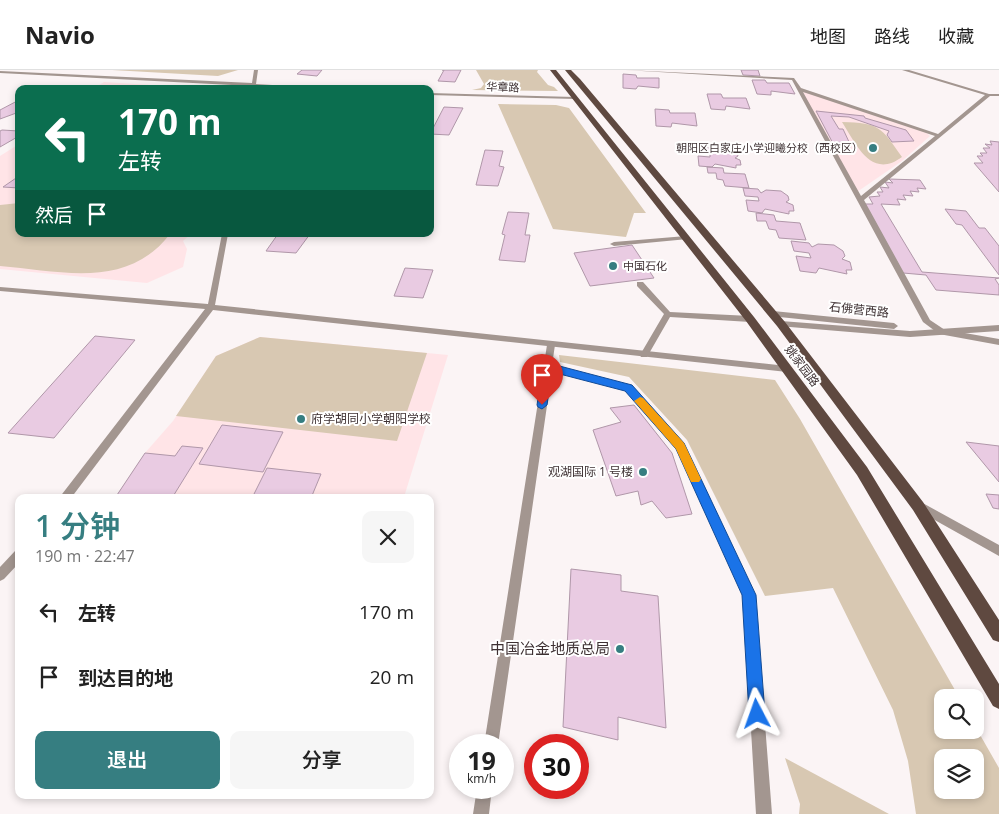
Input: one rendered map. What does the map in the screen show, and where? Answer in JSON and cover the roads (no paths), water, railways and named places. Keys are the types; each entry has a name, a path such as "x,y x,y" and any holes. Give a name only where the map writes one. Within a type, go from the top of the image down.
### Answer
{"main road":[{"name":"姚家园路","path":"553,70 750,319 862,471 999,700"},
{"name":"姚家园路","path":"568,70 777,319 918,506 999,634"}],"street":[{"path":"253,85 256,70"},
{"path":"627,70 794,79 927,322 942,332 999,342"},
{"path":"904,70 989,95 999,95"},
{"path":"0,72 219,85"},
{"path":"800,89 939,136"},
{"name":"华章路","path":"434,94 575,98"},
{"path":"860,200 989,95"},
{"path":"67,494 211,307 224,237"},
{"path":"614,244 686,238"},
{"path":"640,284 668,314 750,319"},
{"path":"0,289 211,307 787,369"},
{"path":"644,355 668,314"},
{"name":"石佛营西路","path":"777,319 910,334 999,328"},
{"name":"石佛营西路","path":"777,319 942,332"},
{"path":"493,734 551,345"},
{"path":"548,367 628,388 680,446 749,595 764,814"},
{"path":"918,506 999,551"},
{"path":"0,575 15,559"},
{"path":"481,814 483,799"}],"place":[{"name":"朝阳区白家庄小学迎曦分校（西校区）","path":"873,148"},
{"name":"中国石化","path":"613,266"},
{"name":"府学胡同小学朝阳学校","path":"301,419"},
{"name":"观湖国际 1 号楼","path":"643,472"},
{"name":"中国冶金地质总局","path":"620,649"}]}
